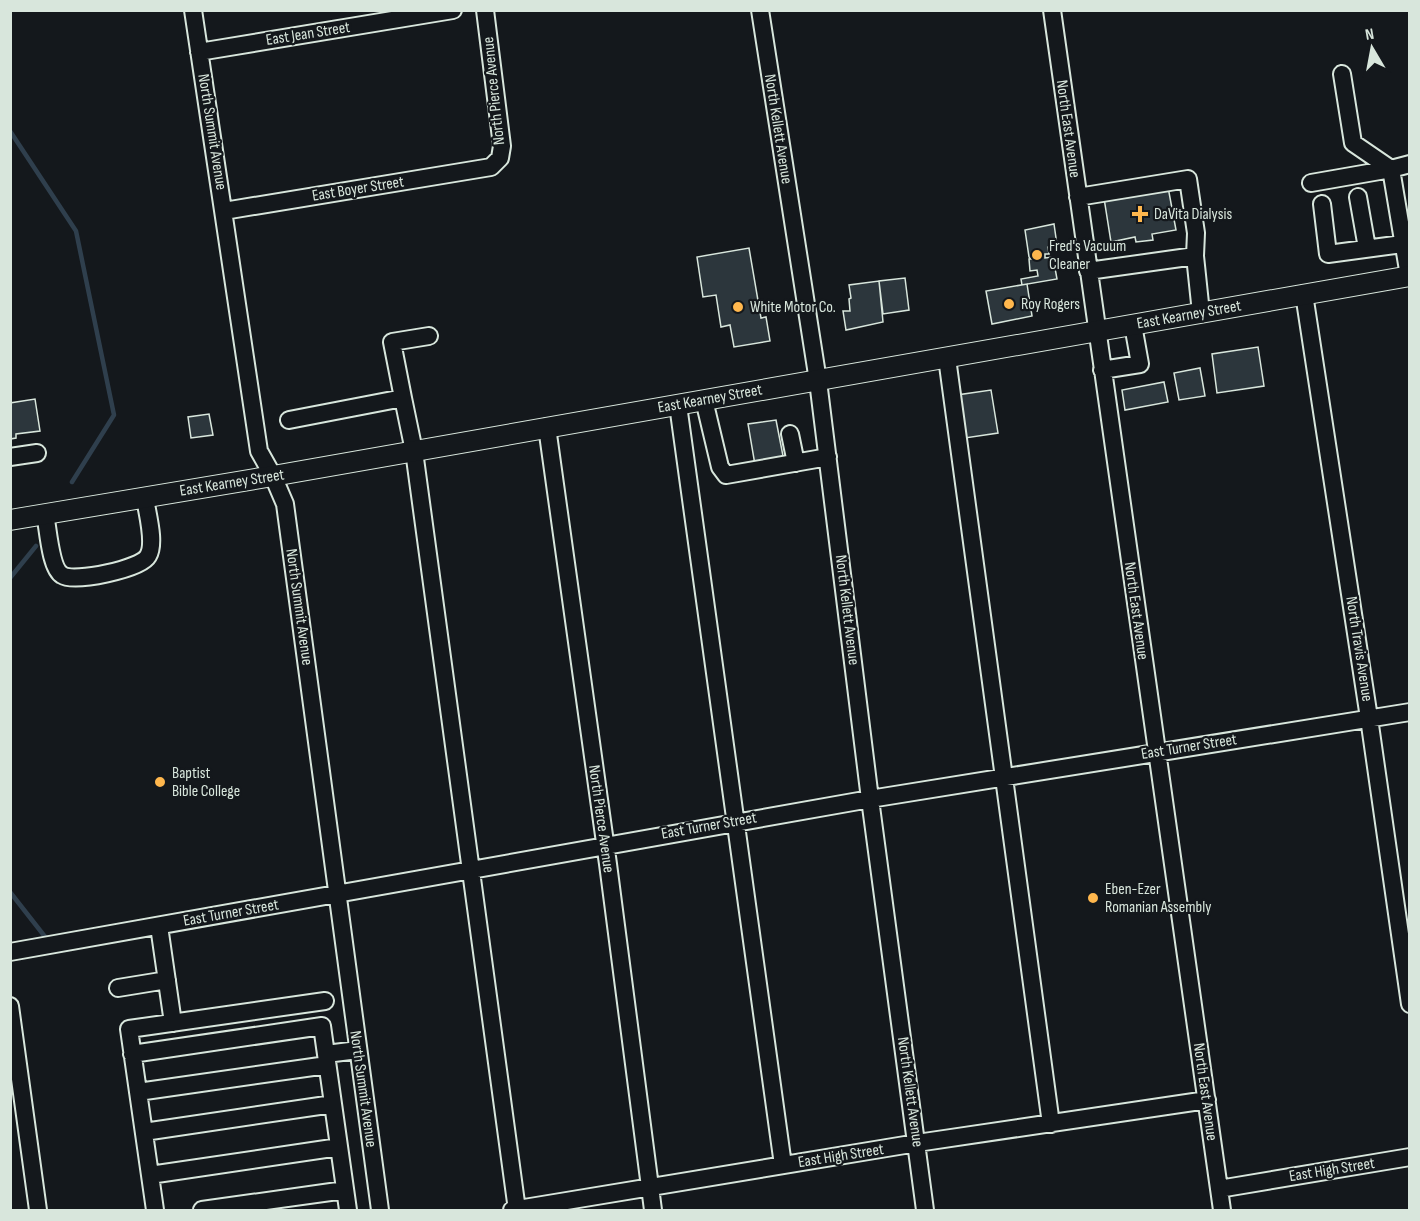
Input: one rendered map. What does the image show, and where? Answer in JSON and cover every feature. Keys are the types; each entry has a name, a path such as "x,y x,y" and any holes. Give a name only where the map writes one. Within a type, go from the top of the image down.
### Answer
{"main road":[{"name":"East Kearney Street","path":"10,520 273,477 1409,276"}],"street":[{"name":"North Summit Avenue","path":"193,10 259,451 285,504 380,1210"},
{"name":"East Jean Street","path":"199,52 453,10"},
{"name":"North Pierce Avenue","path":"485,10 502,146 500,158 491,167"},
{"name":"North Kellett Avenue","path":"760,10 818,381 870,799 925,1210"},
{"name":"North East Avenue","path":"1052,10 1222,1210"},
{"path":"1342,74 1353,143 1390,169 1406,243 1409,276"},
{"path":"1311,183 1410,164"},
{"name":"East Boyer Street","path":"224,211 491,167"},
{"path":"1078,197 1188,179 1196,233 1195,256 1201,312"},
{"path":"1358,197 1366,248"},
{"path":"1322,204 1328,254 1406,243"},
{"path":"1088,271 1195,256"},
{"name":"North Travis Avenue","path":"1304,294 1410,1004"},
{"path":"1102,370 1140,364 1133,325"},
{"path":"429,336 392,342 414,451 515,1210"},
{"path":"947,358 1051,1124"},
{"path":"289,420 403,398"},
{"path":"704,400 720,467 726,475 828,457"},
{"path":"678,405 783,1165"},
{"name":"North Pierce Avenue","path":"547,427 653,1210"},
{"path":"790,434 796,463"},
{"path":"10,457 37,453"},
{"path":"45,514 54,566 62,575 74,578 136,566 147,558 152,547 145,498"},
{"name":"East Turner Street","path":"10,952 336,895 605,844 1410,712"},
{"path":"159,926 173,1023"},
{"path":"118,988 167,980"},
{"path":"155,1210 129,1029 325,1001"},
{"path":"10,1006 38,1210"},
{"path":"132,1054 322,1026 348,1210"},
{"path":"138,1092 326,1060 358,1050"},
{"name":"East High Street","path":"515,1210 917,1143 1207,1100"},
{"path":"144,1132 333,1104"},
{"path":"150,1175 339,1148"},
{"name":"East High Street","path":"1219,1189 1410,1158"},
{"path":"202,1210 345,1190"}],"building":[{"name":"DaVita Dialysis","path":"1168,187 1176,230 1152,234 1153,240 1136,242 1135,237 1111,242 1104,198"},
{"name":"Fred's Vacuum Cleaner","path":"1054,224 1057,245 1048,247 1049,254 1045,254 1045,258 1053,257 1057,279 1022,285 1021,279 1038,276 1037,270 1030,271 1029,259 1031,259 1025,230"},
{"name":"White Motor Co.","path":"749,248 761,318 766,317 770,341 734,347 730,325 721,327 716,295 703,297 697,257"},
{"path":"905,278 909,310 883,314 879,281"},
{"path":"879,281 883,322 846,330 843,311 850,311 849,285"},
{"name":"Roy Rogers","path":"1027,284 1032,316 992,324 986,291"},
{"path":"1258,347 1264,386 1217,393 1212,354"},
{"path":"1200,368 1205,396 1179,400 1174,373"},
{"path":"1164,382 1168,402 1125,410 1122,390"},
{"path":"991,390 998,433 965,438 957,395"},
{"path":"35,399 40,431 16,434 16,438 10,439 10,403"},
{"path":"209,414 213,435 191,438 188,417"},
{"path":"776,420 784,461 755,465 748,424"}],"waterway":[{"path":"10,131 76,231 114,415 72,482"},
{"path":"10,578 36,546"},
{"path":"10,892 46,938"}],"place":[{"name":"DaVita Dialysis","path":"1140,214"},
{"name":"Fred's Vacuum Cleaner","path":"1037,255"},
{"name":"Roy Rogers","path":"1009,304"},
{"name":"White Motor Co.","path":"738,307"},
{"name":"Baptist Bible College","path":"160,782"},
{"name":"Eben-Ezer Romanian Assembly","path":"1093,898"}]}
